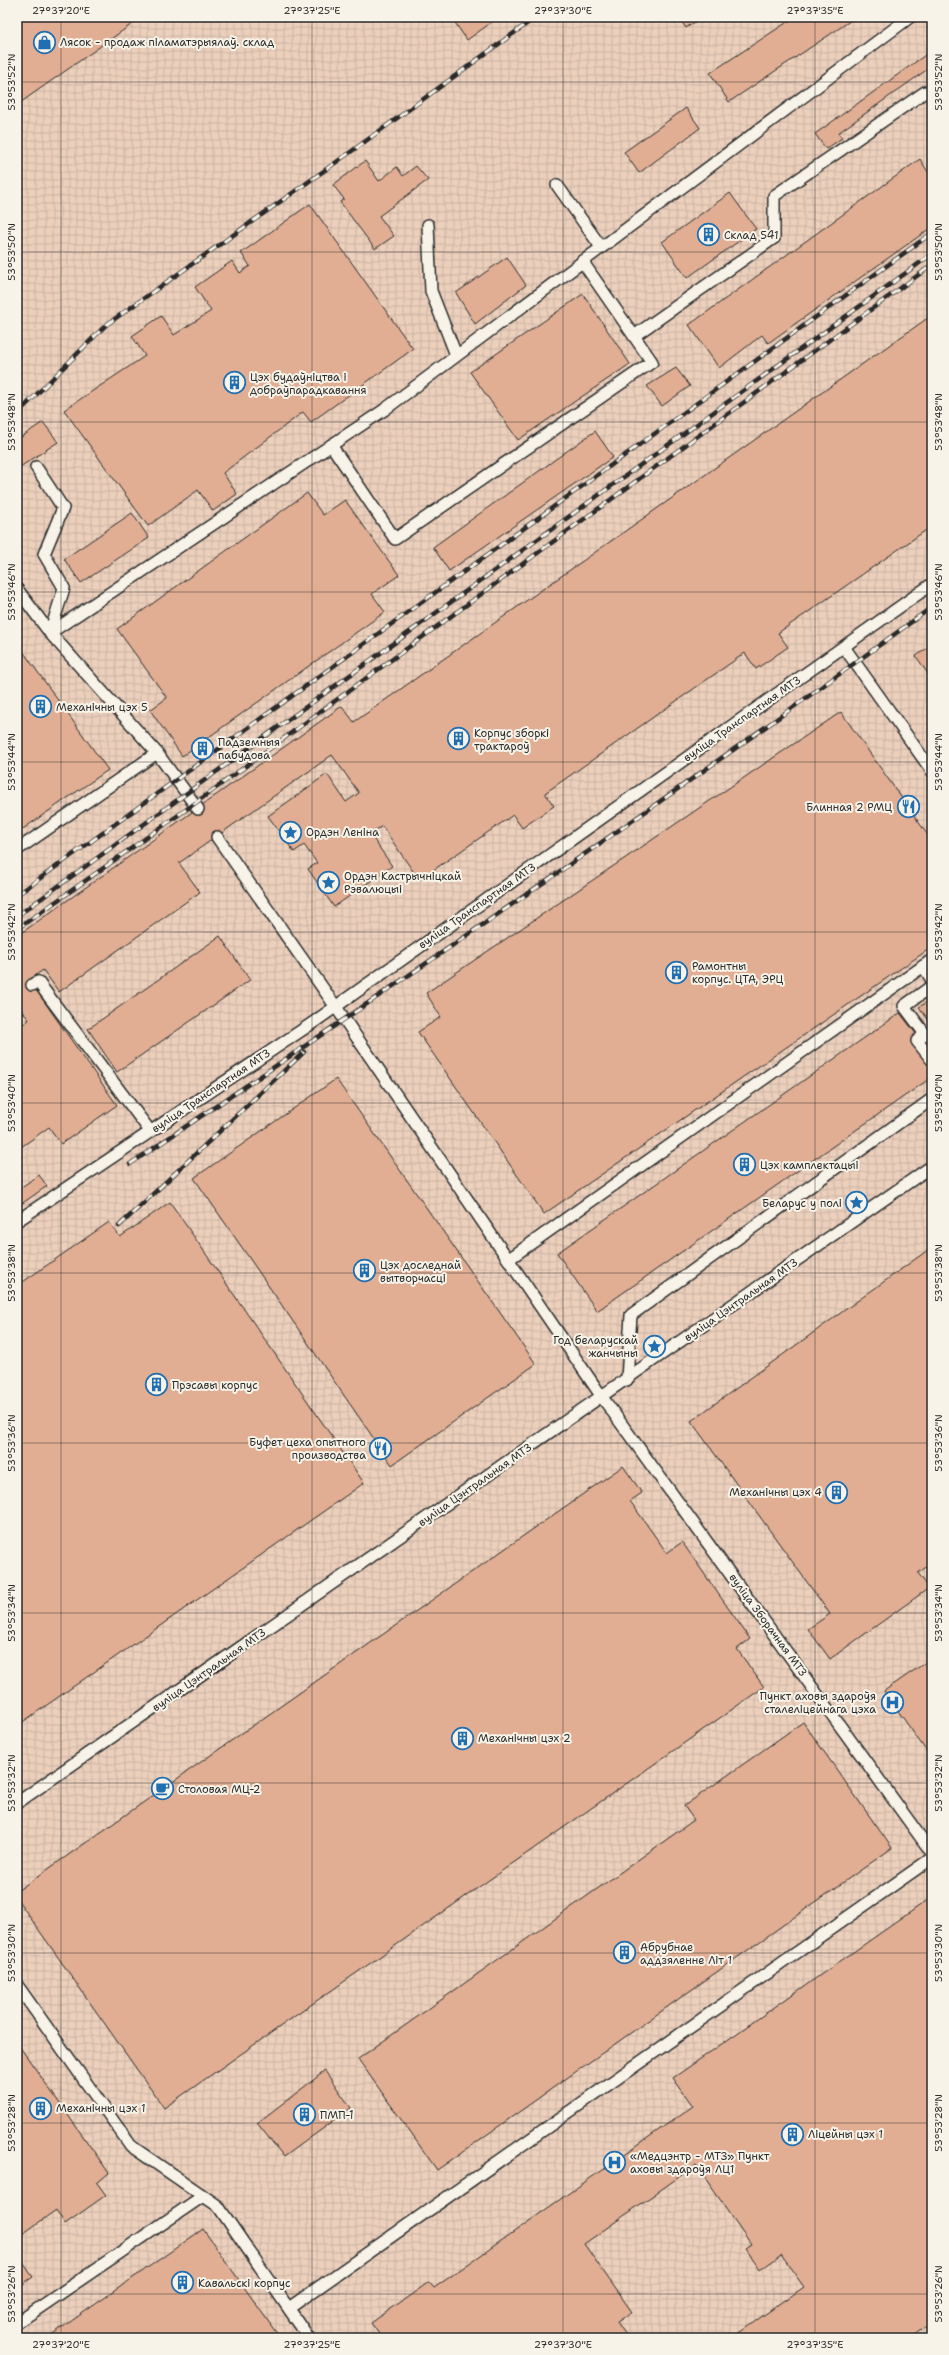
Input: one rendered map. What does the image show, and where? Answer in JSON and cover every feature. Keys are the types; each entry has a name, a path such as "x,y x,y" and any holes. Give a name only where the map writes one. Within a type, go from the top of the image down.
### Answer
{"lane":[{"path":"50,633 384,410 910,17"},
{"path":"634,336 774,238 774,196 925,92"},
{"path":"557,185 601,247"},
{"path":"428,225 431,291 456,355"},
{"path":"331,445 395,538 652,362 582,261"},
{"path":"36,468 63,508 44,554 64,588 50,633"},
{"name":"вуліца Транспартная МТЗ","path":"17,1221 336,1006 932,584"},
{"path":"17,589 50,633 157,753 198,809"},
{"path":"844,647 932,771"},
{"path":"17,850 157,753"},
{"name":"вуліца Зборачная МТЗ","path":"217,836 336,1006 602,1397 932,1853"},
{"path":"509,1259 928,963 932,980"},
{"path":"32,985 38,982 150,1132"},
{"path":"932,986 904,1006 928,1031 917,1040 932,1060"},
{"path":"627,1380 631,1315 932,1099"},
{"name":"вуліца Цэнтральная МТЗ","path":"17,1803 627,1380 932,1166"},
{"path":"289,2308 932,1858"},
{"path":"17,1985 131,2146 218,2206 310,2338"},
{"path":"17,2324 203,2196"}],"shaded area":[{"path":"17,17 932,17 932,2338 17,2338"}],"building":[{"path":"24,17 142,17 17,105 17,22"},
{"path":"451,17 499,17 467,40"},
{"path":"678,17 702,17 686,28"},
{"path":"795,17 856,17 729,102 710,73"},
{"path":"928,53 932,59 932,66 838,133 842,138 826,149 815,134"},
{"path":"686,108 700,128 639,173 624,152"},
{"path":"920,159 928,172 932,169 932,227 768,343 762,335 719,368 689,325"},
{"path":"365,161 379,181 397,167 403,176 416,166 428,180 379,216 394,236 375,249 340,202 344,199 333,185"},
{"name":"Склад 541","path":"730,193 756,229 687,278 662,242"},
{"name":"Цэх будаўніцтва і добраўпарадкавання","path":"310,204 413,349 311,422 303,412 223,473 237,494 213,511 198,490 148,526 64,410 145,356 132,336 161,316 174,335 211,311 195,287 232,261 240,273 250,266 241,253"},
{"path":"507,257 526,285 475,324 456,293"},
{"path":"583,294 630,364 518,440 470,372"},
{"name":"Корпус зборкі трактароў","path":"932,315 932,526 778,633 788,647 756,669 745,653 545,793 554,806 522,828 513,815 419,880 382,826 370,834 392,866 334,907 308,869 317,863 304,845 294,852 268,816 327,774 346,802 359,793 332,755 179,863 200,892 59,992 43,970 29,980 117,1105 61,1144 49,1127 17,1150 17,1028 29,1020 17,1003 17,936 342,706 354,722"},
{"path":"676,368 690,386 662,406 647,386"},
{"path":"43,422 58,442 17,469 17,440"},
{"path":"595,431 613,457 449,571 433,547"},
{"path":"307,493 323,515 345,500 399,575 372,594 385,612 182,756 150,710 167,698 117,629"},
{"path":"132,513 149,538 81,583 64,559"},
{"name":"Механічны цэх 5","path":"17,643 108,770 17,833"},
{"path":"932,645 932,680 916,656"},
{"name":"Рамонтны корпус. ЦТА, ЭРЦ","path":"841,712 932,841 932,947 544,1214 418,1032 441,1017 426,993"},
{"path":"220,936 250,980 117,1072 88,1029"},
{"path":"932,999 932,1020 930,1022 919,1007"},
{"name":"Цэх камплектацыі","path":"900,1013 917,1035 911,1040 932,1068 932,1077 597,1311 557,1253"},
{"name":"Цэх доследнай вытворчасці","path":"336,1079 536,1364 392,1465 194,1178"},
{"path":"39,1175 47,1186 17,1207 17,1190"},
{"name":"Прэсавы корпус","path":"170,1202 364,1483 17,1726 17,1286 109,1222 120,1237"},
{"name":"Механічны цэх 4","path":"932,1247 932,1563 918,1573 929,1588 830,1659 808,1629 830,1614 691,1421"},
{"name":"Механічны цэх 2","path":"623,1466 642,1493 630,1501 667,1553 682,1542 750,1639 737,1649 764,1687 164,2108 17,1899 17,1891"},
{"path":"932,1658 932,1759 884,1691"},
{"name":"Абрубнае аддзяленне Літ 1","path":"803,1722 892,1848 437,2170 358,2059 694,1820 684,1806"},
{"name":"Ліцейны цэх 1","path":"932,1897 932,2322 910,2338 731,2338 804,2287 781,2255 760,2270 745,2248 751,2244 696,2165 584,2244 632,2312 617,2322 628,2338 382,2338 371,2323 429,2282 434,2288 693,2106 673,2078"},
{"name":"Механічны цэх 1","path":"17,2043 109,2173 97,2183 106,2195 65,2224 56,2210 17,2238"},
{"name":"ПМП-1","path":"325,2071 351,2108 284,2157 257,2123"},
{"name":"Кавальскі корпус","path":"203,2229 280,2338 47,2338"},
{"path":"17,2254 33,2277 17,2288"}],"railway":[{"path":"17,414 106,325 352,151 536,17"},
{"path":"17,895 932,233"},
{"path":"17,916 932,254"},
{"path":"17,929 194,804 932,265"},
{"path":"130,1164 534,890 734,750 932,607"},
{"path":"119,1226 304,1052"}],"place":[{"name":"Лясок - продаж піламатэрыялаў. склад","path":"44,42"},
{"name":"Склад 541","path":"709,235"},
{"name":"Цэх будаўніцтва і добраўпарадкавання","path":"235,383"},
{"name":"Механічны цэх 5","path":"40,707"},
{"name":"Корпус зборкі трактароў","path":"459,739"},
{"name":"Падземныя пабудова","path":"203,748"},
{"name":"Блинная 2 РМЦ","path":"908,807"},
{"name":"Ордэн Леніна","path":"291,832"},
{"name":"Ордэн Кастрычніцкай Рэвалюцыі","path":"328,882"},
{"name":"Рамонтны корпус. ЦТА, ЭРЦ","path":"676,972"},
{"name":"Цэх камплектацыі","path":"744,1165"},
{"name":"Беларус у полі","path":"857,1203"},
{"name":"Цэх доследнай вытворчасці","path":"365,1271"},
{"name":"Год беларускай жанчыны","path":"654,1346"},
{"name":"Прэсавы корпус","path":"156,1385"},
{"name":"Буфет цеха опытного производства","path":"381,1448"},
{"name":"Механічны цэх 4","path":"837,1492"},
{"name":"Пункт аховы здароўя сталеліцейнага цэха","path":"892,1702"},
{"name":"Механічны цэх 2","path":"462,1738"},
{"name":"Столовая МЦ-2","path":"162,1789"},
{"name":"Абрубнае аддзяленне Літ 1","path":"625,1953"},
{"name":"Механічны цэх 1","path":"40,2108"},
{"name":"ПМП-1","path":"304,2115"},
{"name":"Ліцейны цэх 1","path":"793,2134"},
{"name":"«Медцэнтр - МТЗ» Пункт аховы здароўя ЛЦ1","path":"614,2162"},
{"name":"Кавальскі корпус","path":"183,2283"}]}
